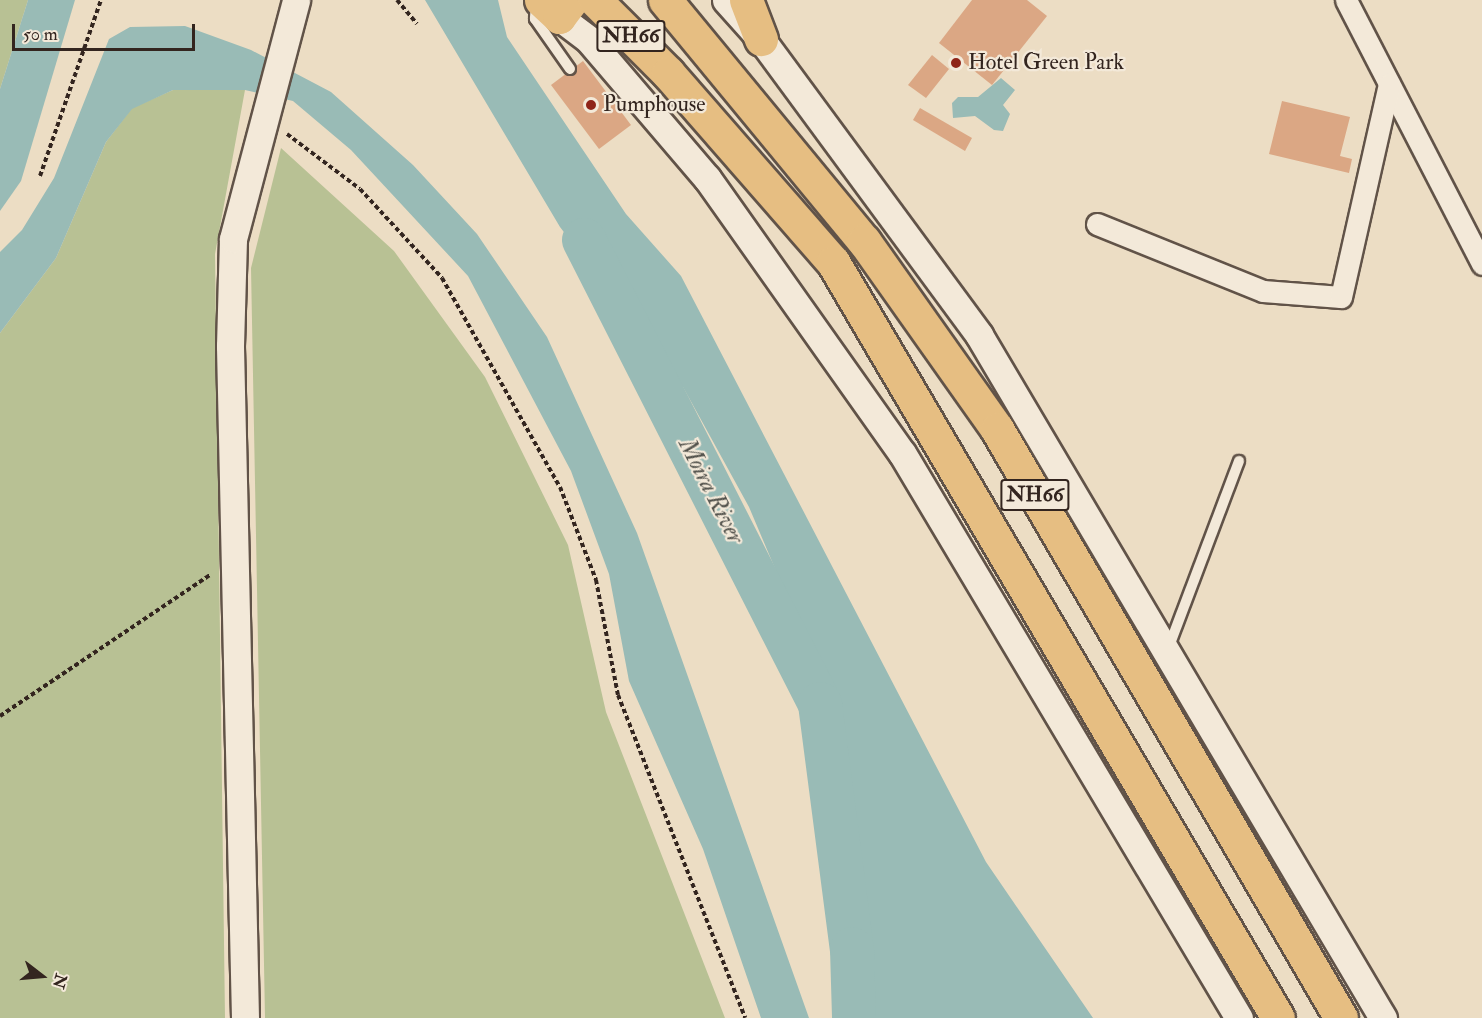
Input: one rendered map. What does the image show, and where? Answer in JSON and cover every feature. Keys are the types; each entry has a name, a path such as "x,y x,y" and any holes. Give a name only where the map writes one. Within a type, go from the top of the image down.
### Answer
{"main road":[{"name":"NH66","path":"595,0 668,73 833,262 1278,1018"},
{"path":"746,0 761,39"},
{"name":"NH66","path":"670,4 864,241 997,429 1341,1018"}],"street":[{"path":"245,1018 235,557 233,238 296,0"},
{"path":"726,0 761,39 979,335 1383,1018"},
{"path":"1346,0 1482,264"},
{"path":"552,4 589,40 707,178 902,453 1239,1018"},
{"path":"1097,224 1263,291 1341,297 1389,84"}],"lane":[{"path":"552,4 535,19 570,69"},
{"path":"1167,652 1239,461"}],"path":[{"path":"40,176 101,0"},
{"path":"397,0 417,24"},
{"path":"265,117 360,189 442,278 560,487 596,580 618,695 745,1018"},
{"path":"0,716 235,557"}],"green space":[{"path":"0,0 28,0 0,89"},
{"path":"173,90 245,90 215,254 225,1018 0,1018 0,333 56,258 106,142 132,108"},
{"path":"281,148 394,251 485,377 568,545 606,712 725,1018 265,1018 251,268"}],"water":[{"path":"28,0 75,0 21,181 0,211 0,89"},
{"path":"425,0 498,0 507,37 626,214 681,276 986,862 1093,1018 844,1018 844,823 826,689 749,507 683,387 560,227"},
{"path":"185,26 251,50 331,92 413,165 477,234 547,337 637,533 809,1018 761,1018 703,849 629,681 609,574 571,471 468,276 351,150 293,101 245,90 173,90 132,109 106,142 56,258 0,333 0,252 22,230 54,178 109,39 130,27"},
{"path":"1001,78 1015,90 1003,105 1010,114 1003,131 994,130 975,116 953,118 952,103 958,97 978,97"}],"building":[{"path":"972,0 1027,0 1047,16 992,85 939,43"},
{"path":"932,55 949,69 926,98 908,85"},
{"name":"Pumphouse","path":"583,61 631,125 599,149 551,85"},
{"path":"1282,101 1350,117 1340,156 1352,159 1349,173 1269,154"},
{"path":"920,108 972,138 965,151 913,120"}],"waterway":[{"name":"Moira River","path":"584,240 820,704 852,949 854,1018"}],"place":[{"name":"Hotel Green Park","path":"956,63"},
{"name":"Pumphouse","path":"591,105"}]}
